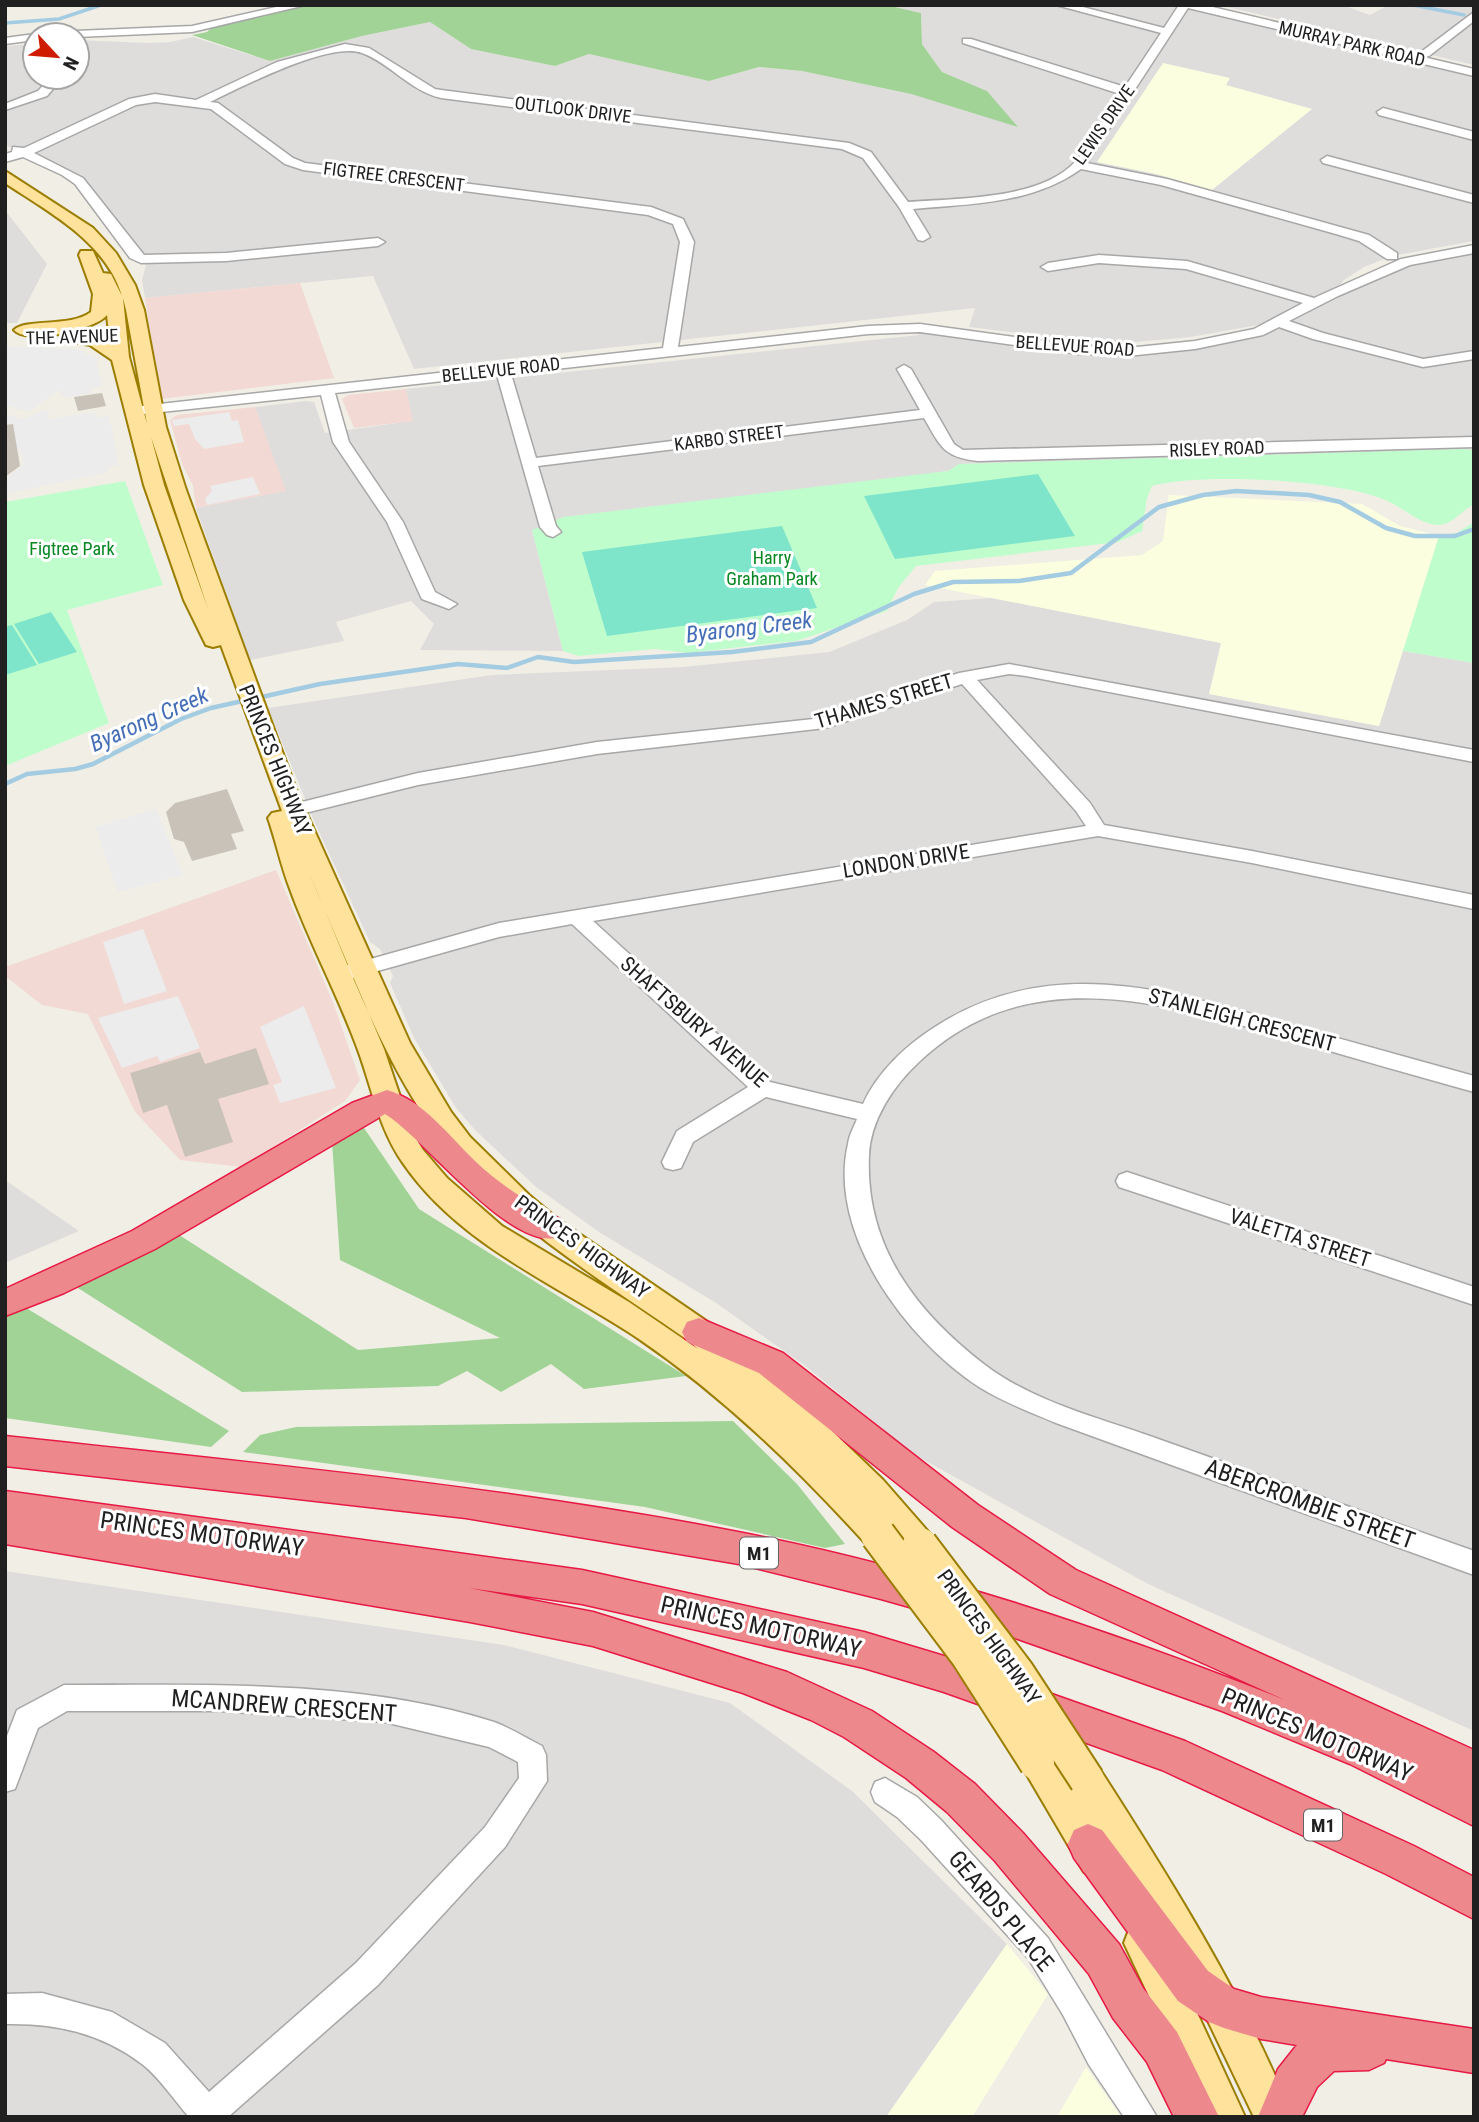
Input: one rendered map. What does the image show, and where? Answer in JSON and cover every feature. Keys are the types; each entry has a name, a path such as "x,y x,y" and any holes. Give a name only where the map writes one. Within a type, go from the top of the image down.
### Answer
{"highway":[{"path":"5,1303 79,1271 223,1197 363,1111 387,1101 412,1115 475,1180 518,1212 549,1228"},
{"path":"699,1332 771,1363 965,1516 1063,1582 1323,1698 1474,1770"},
{"name":"PRINCES MOTORWAY","path":"5,1451 466,1502 738,1548 868,1579 1001,1616 1227,1695 1364,1751 1474,1807"},
{"name":"PRINCES MOTORWAY","path":"5,1507 582,1587 864,1650 944,1674 1171,1754 1400,1860 1474,1899"},
{"path":"5,1528 470,1605 593,1629 787,1690 836,1713 858,1724 920,1765 961,1798 1009,1846 1104,1959 1128,2003 1163,2047 1197,2117"},
{"path":"1088,1844 1193,1986 1224,2007 1261,2018 1474,2051"},
{"path":"1280,2117 1290,2091 1306,2063 1327,2050 1355,2047 1474,2062"}],"main road":[{"name":"PRINCES HIGHWAY","path":"5,176 77,224 98,243 127,285 138,332 143,410 160,507 194,600 239,687 248,711 303,890 441,1119 489,1175 549,1228 699,1332 831,1450 872,1490 920,1545 1017,1673 1177,1924 1224,2007 1274,2117"},
{"name":"PRINCES HIGHWAY","path":"5,188 50,217 87,255 111,287 120,357 143,410"},
{"path":"14,331 77,326 99,315 102,306 100,291 87,255"},
{"name":"THE AVENUE","path":"14,331 138,332"},
{"name":"THE AVENUE","path":"5,339 79,338 118,333"},
{"path":"79,338 97,342 120,357"},
{"name":"PRINCES HIGHWAY","path":"248,711 293,810 352,972 387,1101 398,1131 412,1156 460,1211 487,1232 648,1330 690,1360 790,1444 831,1483 877,1535 968,1655 1088,1844 1174,2004 1226,2117"}],"street":[{"path":"91,33 192,29 301,5"},
{"path":"1061,5 1168,32"},
{"name":"LEWIS DRIVE","path":"905,206 1025,193 1066,177 1079,165 1187,5"},
{"name":"MURRAY PARK ROAD","path":"1187,5 1474,73"},
{"name":"MURRAY PARK ROAD","path":"1219,5 1474,65"},
{"path":"1425,54 1474,15"},
{"path":"967,41 1127,92"},
{"name":"OUTLOOK DRIVE","path":"200,102 281,64 345,47 356,47 431,92 756,132 845,146 867,155 905,206 923,237"},
{"path":"7,107 46,91"},
{"name":"FIGTREE CRESCENT","path":"5,158 24,153 144,98 200,102 214,106 289,161 303,166 650,211 677,222 687,242 670,351"},
{"path":"1383,112 1474,136"},
{"path":"5,145 66,172 79,181 135,255 145,259 226,257 379,242"},
{"path":"1327,160 1474,199"},
{"path":"1079,165 1163,182 1341,231 1364,238 1392,256"},
{"name":"BELLEVUE ROAD","path":"1333,293 1344,280 1364,267 1392,256 1474,241"},
{"name":"BELLEVUE ROAD","path":"143,410 868,330 920,328 1067,348 1137,351 1195,345 1258,332 1333,293 1405,262 1474,249"},
{"path":"1048,267 1099,259 1187,265 1317,303"},
{"path":"1278,321 1318,336 1423,363 1474,355"},
{"path":"904,369 929,413"},
{"path":"503,370 548,527 553,532"},
{"path":"326,388 341,442 395,522 428,595 449,604"},
{"name":"RISLEY ROAD","path":"929,413 948,447 959,454 978,456 1474,442"},
{"name":"KARBO STREET","path":"529,463 929,413"},
{"name":"THAMES STREET","path":"293,810 418,779 597,748 825,723 965,677 998,669 1020,670 1474,756"},
{"path":"965,677 1083,807 1098,830"},
{"name":"LONDON DRIVE","path":"352,972 499,930 1098,830 1252,857 1474,902"},
{"name":"SHAFTSBURY AVENUE","path":"575,916 763,1088 867,1113"},
{"name":"STANLEIGH CRESCENT","path":"1147,1446 1021,1398 982,1376 952,1352 909,1308 878,1264 861,1222 857,1188 859,1148 867,1113 889,1077 921,1046 951,1025 1003,1002 1042,993 1080,990 1142,993 1191,1004 1474,1084"},
{"path":"673,1162 685,1137 763,1088"},
{"name":"VALETTA STREET","path":"1127,1181 1474,1296"},
{"name":"ABERCROMBIE STREET","path":"1147,1446 1474,1563"},
{"name":"MCANDREW CRESCENT","path":"5,1779 26,1719 64,1698 219,1698 384,1709 493,1735 532,1755 533,1781 495,1838 367,1974 209,2115"},
{"name":"GEARDS PLACE","path":"885,1792 907,1807 930,1830 1038,1948 1074,2004 1100,2054 1142,2117"},
{"path":"5,2009 42,2008 101,2022 154,2054 209,2115"}],"shaded area":[{"path":"886,5 1189,5 1474,73 1474,241 1392,256 1364,267 1344,280 1334,292 1406,262 1474,249 1474,450 960,464 948,471 532,530 563,651 420,650 434,624 411,601 336,622 344,641 250,660 196,508 285,491 255,407 314,402 325,433 412,421 406,389 919,335 920,328 1017,343 1137,351 1258,332 1275,322 1191,337 1136,342 1083,341 969,327 975,308 414,369 373,276 145,298 142,280 146,265 79,181 5,145 5,46 21,45 21,91 91,91 91,41 149,43 193,37 270,61 362,36 430,22 471,49 555,66 589,54 709,81 759,67 802,71 911,94 1016,126 987,91 942,72 922,44 921,13"},
{"path":"1219,5 1342,5 1370,15 1388,5 1474,5 1474,65"},
{"path":"1163,63 1230,78 1226,85 1312,109 1212,190 1156,174 1097,162"},
{"path":"5,210 47,264 17,323 5,323"},
{"path":"300,283 334,378 160,399 145,298"},
{"path":"5,346 75,349 96,358 102,386 91,388 92,393 64,398 59,390 28,412 5,405"},
{"path":"406,389 413,421 354,428 342,399 348,395"},
{"path":"255,407 286,491 196,508 193,486 182,464 170,420 177,415"},
{"path":"41,411 48,411 50,419 95,412 97,418 109,415 119,465 108,468 109,472 5,494 5,479 24,464 20,450 5,446 5,414 24,419"},
{"path":"229,412 232,421 238,420 244,442 204,449 195,439 189,424 174,426 172,420"},
{"path":"253,477 260,494 207,505 205,499 212,491 210,486"},
{"path":"1169,495 1362,504 1400,526 1439,536 1379,726 1209,694 1221,643 925,585 935,571 1142,555 1163,541"},
{"path":"993,598 1221,643 1210,694 1379,726 1403,651 1474,663 1474,1731 1148,1584 915,1455 804,1365 716,1303 599,1232 536,1187 476,1131 456,1108 414,1038 390,983 393,976 380,949 370,942 314,821 268,708 492,675 683,667 829,652 907,620 934,602"},
{"path":"156,809 183,875 118,892 95,827"},
{"path":"276,870 333,1002 360,1080 345,1101 242,1167 180,1160 135,1112 88,1014 42,1005 5,976 5,967"},
{"path":"143,929 167,991 124,1004 103,942"},
{"path":"178,996 200,1048 160,1062 157,1056 122,1068 98,1018"},
{"path":"304,1006 336,1088 280,1103 273,1085 282,1082 260,1027"},
{"path":"5,1180 79,1231 5,1263"},
{"path":"5,1571 504,1645 730,1703 852,1791 1007,1944 886,2117 5,2117"},
{"path":"1007,1944 1048,1994 972,2117 886,2117"},
{"path":"1086,2067 1117,2111 1121,2117 1057,2117"}],"green space":[{"path":"301,5 886,5 921,13 922,44 942,72 987,91 1018,127 911,94 802,71 759,67 709,81 589,54 555,66 471,49 430,22 362,36 270,61 192,35 207,32 213,26"},
{"name":"Harry Graham Park","path":"1474,450 1474,505 1442,525 1423,521 1385,500 1336,487 1269,480 1202,479 1174,482 1152,486 1147,498 1142,531 1118,542 916,566 898,588 887,611 796,641 687,653 655,649 579,656 563,651 532,530 563,517 948,471 959,464"},
{"path":"1038,474 1075,536 895,559 864,496"},
{"name":"Figtree Park","path":"125,481 163,585 67,610 109,723 5,766 5,502"},
{"path":"1474,522 1474,663 1403,651 1439,536 1457,533"},
{"path":"782,526 817,608 607,636 582,552"},
{"path":"51,612 77,652 39,664 14,624"},
{"path":"12,625 37,665 5,675 5,627"},
{"path":"362,1125 419,1209 686,1376 584,1389 551,1364 501,1392 467,1371 438,1386 242,1392 70,1283 170,1229 358,1350 500,1338 340,1260 332,1142"},
{"path":"18,1303 229,1431 211,1447 5,1418 5,1308"},
{"path":"733,1421 797,1484 845,1544 825,1548 645,1507 243,1452 260,1435 296,1427"}],"building":[{"path":"102,393 106,406 78,411 74,397"},
{"path":"13,424 20,466 5,477 5,425"},
{"path":"227,789 244,831 231,834 237,849 192,861 184,842 174,839 166,812 175,803"},
{"path":"256,1048 269,1084 218,1099 233,1142 185,1157 167,1105 143,1113 130,1073 200,1052 205,1064"}],"waterway":[{"path":"5,23 59,19 101,5"},
{"path":"1413,5 1464,15"},
{"name":"Byarong Creek","path":"257,698 320,684 458,664 507,668 538,657 574,662 732,652 811,642 914,594 953,582 1019,581 1071,573 1159,507 1203,495 1236,491 1309,495 1340,502 1386,528 1415,536 1455,536 1474,529"},
{"name":"Byarong Creek","path":"5,784 27,774 75,769 93,764 181,719 211,708 247,700"}]}
